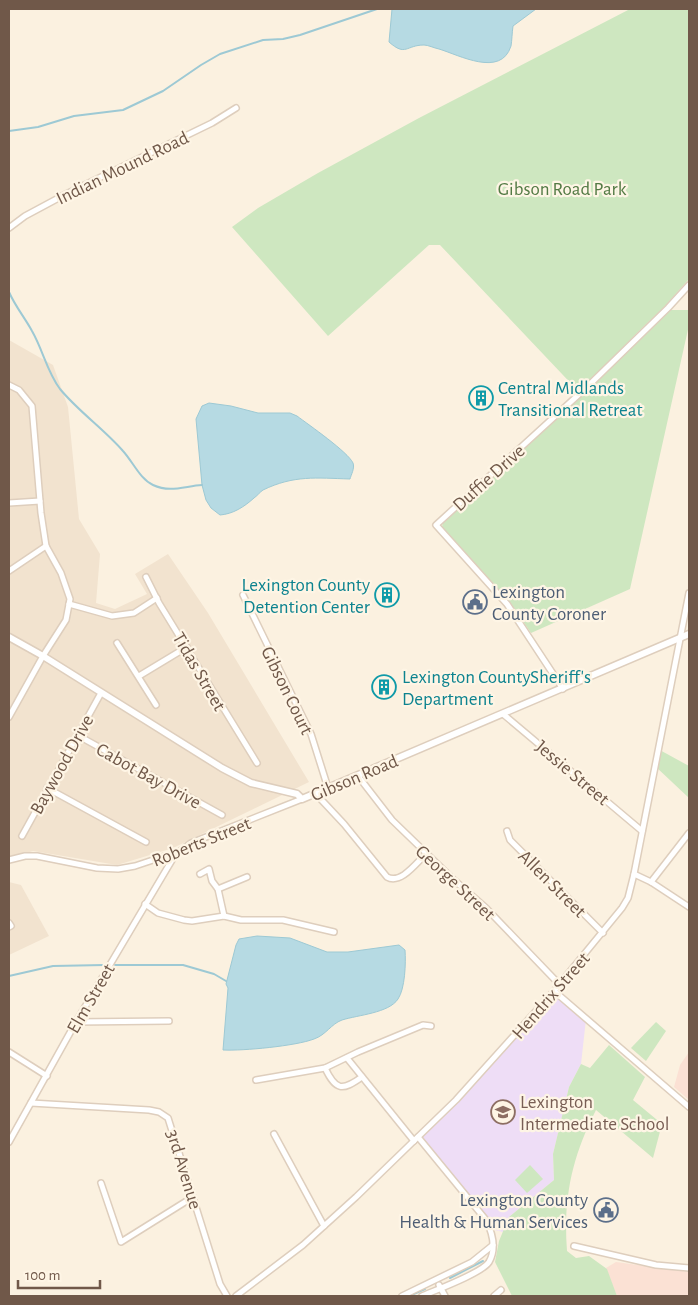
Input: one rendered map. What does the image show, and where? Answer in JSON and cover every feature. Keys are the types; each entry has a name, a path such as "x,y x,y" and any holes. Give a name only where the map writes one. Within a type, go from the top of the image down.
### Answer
{"street":[{"name":"Indian Mound Road","path":"9,228 25,216 60,197 212,123 236,108"},
{"name":"Duffie Drive","path":"563,688 507,604 436,526 587,387 689,285"},
{"path":"9,385 19,390 32,406 46,546 61,573 70,599 66,620 12,704 9,717"},
{"path":"9,503 40,501"},
{"path":"9,571 46,546"},
{"name":"Tidas Street","path":"146,577 257,763"},
{"name":"Hendrix Street","path":"236,1296 287,1258 324,1226 479,1077 603,933 625,903 634,874 689,593"},
{"name":"Gibson Court","path":"244,595 311,734 328,788"},
{"path":"69,604 112,616 134,613 157,598"},
{"name":"Gibson Road","path":"9,637 43,656 238,777 267,788 297,794 302,799 689,634"},
{"path":"117,643 156,705"},
{"path":"139,676 187,648"},
{"name":"Baywood Drive","path":"22,836 101,692"},
{"name":"Jessie Street","path":"503,714 642,830"},
{"name":"Cabot Bay Drive","path":"77,735 222,816"},
{"name":"George Street","path":"358,776 392,820 460,886 486,908 559,984"},
{"path":"47,788 146,842"},
{"path":"315,793 344,824 382,873 391,880 399,879 427,853"},
{"name":"Roberts Street","path":"9,860 26,856 37,856 97,868 118,869 134,866 174,855 192,843 302,799"},
{"name":"Allen Street","path":"507,831 510,840 603,933"},
{"path":"651,882 689,833"},
{"name":"Elm Street","path":"9,1142 76,1022 174,855"},
{"path":"200,874 209,869 212,881 218,889 224,916"},
{"path":"634,874 651,882 689,907"},
{"path":"218,889 247,877"},
{"path":"144,904 158,913 184,920 192,921 224,916 241,920 288,921 334,932"},
{"path":"9,923 11,926 9,927"},
{"path":"554,991 689,1107"},
{"path":"76,1022 169,1021"},
{"path":"256,1080 325,1068 423,1025 431,1026"},
{"path":"9,1052 46,1076"},
{"path":"347,1058 486,1220 492,1234 493,1250 489,1262 474,1273 422,1296"},
{"path":"325,1068 333,1083 340,1087 350,1085 362,1077"},
{"name":"3rd Avenue","path":"31,1103 149,1110 165,1114 171,1122 220,1284 227,1296"},
{"path":"274,1134 324,1226"},
{"path":"101,1182 121,1242 194,1197"},
{"path":"402,1296 472,1262 493,1245"},
{"path":"574,1246 656,1265 689,1268"},
{"path":"436,1281 445,1296"},
{"path":"494,1296 501,1290"}],"shaded area":[{"path":"9,340 53,365 68,407 79,519 100,554 96,603 115,609 147,594 135,574 168,554 208,613 309,782 173,848 117,865 33,851 9,858"},
{"path":"9,882 21,885 49,936 9,955"},
{"name":"Lexington Intermediate School","path":"554,991 586,1019 581,1064 569,1087 553,1154 554,1180 509,1217 503,1232 491,1229 418,1137 473,1083"},
{"path":"689,1052 689,1100 674,1087 680,1065"},
{"path":"616,1262 689,1272 689,1296 617,1296 606,1268"}],"green space":[{"name":"Gibson Road Park","path":"630,9 689,9 689,279 580,393 440,245 429,245 328,336 232,227 258,208 318,173 419,118"},
{"path":"669,310 689,310 689,325 630,589 531,633 509,601 442,527 443,522 590,387"},
{"path":"658,749 689,766 689,798 655,766"},
{"path":"656,1022 666,1031 646,1061 631,1048"},
{"path":"609,1045 645,1077 633,1100 662,1124 653,1158 596,1110 575,1161 566,1213 567,1251 576,1258 589,1256 607,1269 617,1296 512,1296 495,1262 499,1241 509,1217 554,1180 553,1154 569,1087 581,1064 590,1068"},
{"path":"530,1165 543,1179 527,1193 515,1180"}],"water":[{"path":"392,9 536,9 513,26 511,46 506,56 498,61 489,63 468,59 426,45 418,45 403,50 399,49 389,42"},
{"path":"209,403 258,413 290,413 297,416 350,458 353,463 353,469 350,479 305,478 274,485 263,490 238,510 220,515 211,508 206,500 202,485 196,419 202,406"},
{"path":"257,936 290,938 327,952 348,952 399,945 405,950 404,976 400,995 394,1004 388,1007 373,1013 342,1020 322,1035 306,1042 243,1050 223,1050 228,988 226,984 236,945 239,939"}],"waterway":[{"path":"9,131 38,127 74,116 123,110 163,91 220,54 263,40 283,39 300,35 377,9"},
{"path":"9,292 36,338 60,389 116,443 144,479 153,485 165,489 202,485"},
{"path":"9,976 53,966 104,965"},
{"path":"114,965 183,965 214,974 226,981"},
{"path":"450,1278 483,1261"},
{"path":"409,1296 425,1289"}],"place":[{"name":"Central Midlands Transitional Retreat","path":"481,398"},
{"name":"Lexington County Detention Center","path":"387,595"},
{"name":"Lexington County Coroner","path":"475,602"},
{"name":"Lexington CountySheriff's Department","path":"384,687"},
{"name":"Lexington Intermediate School","path":"503,1112"},
{"name":"Lexington County Health & Human Services","path":"606,1210"}]}
